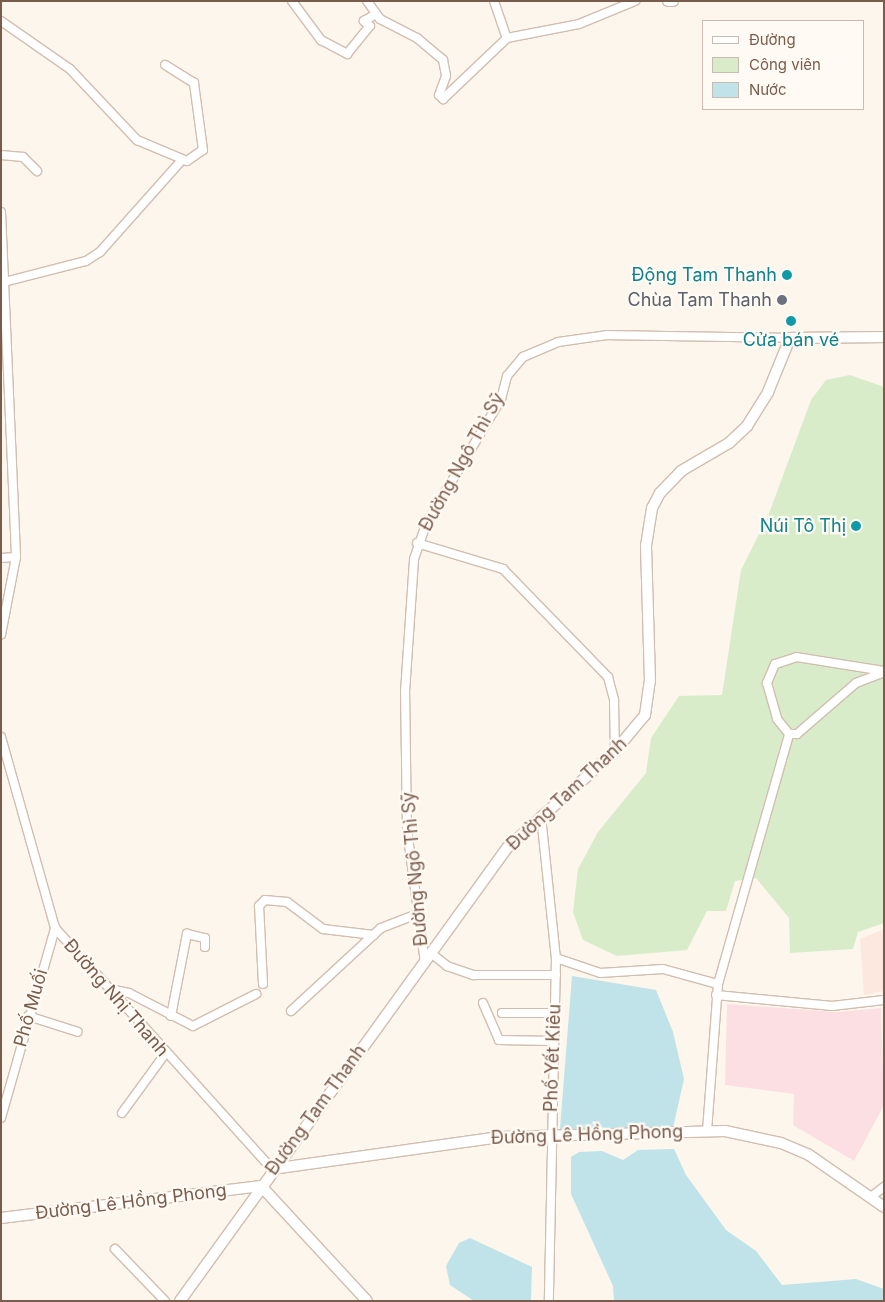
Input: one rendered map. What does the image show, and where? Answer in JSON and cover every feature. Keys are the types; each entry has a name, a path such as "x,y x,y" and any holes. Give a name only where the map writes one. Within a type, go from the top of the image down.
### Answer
{"street":[{"path":"292,1 322,40 347,54 369,28 364,21 376,14"},
{"path":"367,1 376,14 443,60 446,76 439,95 443,99 507,38 579,24 635,1"},
{"path":"494,1 507,38"},
{"path":"668,1 673,1"},
{"path":"1,20 70,68 137,140 182,160"},
{"path":"4,282 79,263 100,252 182,160 203,150 194,83 165,65"},
{"path":"1,155 23,157 37,171"},
{"path":"1,212 16,557 1,635"},
{"name":"Đường Ngô Thì Sỹ","path":"424,963 415,915 408,830 405,692 417,543 501,399 510,371 530,353 558,342 607,335 790,338"},
{"path":"790,338 884,337"},
{"name":"Đường Tam Thanh","path":"180,1301 272,1169 507,848 615,752 645,714 649,695 646,546 652,508 680,471 737,438 747,426 768,392 790,338"},
{"path":"417,543 503,569 608,677 614,700 615,752"},
{"path":"1,558 16,557"},
{"path":"789,734 777,719 767,683 771,668 781,660 797,657 884,672"},
{"path":"789,734 798,734 856,683 884,672"},
{"path":"707,1131 718,984 789,734"},
{"name":"Đường Nhị Thanh","path":"1,738 55,928 110,988 165,1054 272,1169"},
{"name":"Phố Yết Kiêu","path":"541,816 556,958 550,1135 550,1301"},
{"path":"264,984 259,906 265,900 287,902 323,929 374,935"},
{"path":"291,1010 387,924 415,915"},
{"name":"Phố Muối","path":"1,1118 28,1016 55,928"},
{"path":"172,1016 187,934 205,938 205,947"},
{"path":"431,953 447,966 472,975 556,975"},
{"path":"556,958 600,973 663,969 718,984"},
{"path":"110,988 129,993 172,1016 198,1025 216,1011 256,994"},
{"path":"716,995 832,1006 884,1000"},
{"path":"483,1003 499,1040 554,1041"},
{"path":"502,1013 555,1013"},
{"path":"28,1016 78,1032"},
{"path":"122,1113 165,1054"},
{"name":"Đường Lê Hồng Phong","path":"272,1169 500,1136 707,1131 749,1134 790,1146 836,1170 884,1207"},
{"path":"261,1186 367,1301"},
{"name":"Đường Lê Hồng Phong","path":"1,1218 261,1186"},
{"path":"872,1196 884,1187"},
{"path":"115,1249 164,1301"}],"shaded area":[{"path":"884,929 884,991 864,995 860,939"},
{"path":"727,1004 837,1012 881,1008 884,1105 854,1161 793,1125 794,1094 725,1085"}],"green space":[{"path":"850,375 884,387 884,923 858,932 853,949 790,953 789,918 756,878 735,881 726,911 707,911 687,950 617,956 583,940 573,912 578,869 598,832 646,773 651,738 679,696 722,695 741,570 768,516 811,400 826,380"}],"water":[{"path":"572,976 656,990 673,1032 684,1079 673,1128 560,1129"},
{"path":"674,1149 686,1175 726,1230 756,1251 782,1285 856,1279 884,1289 884,1301 614,1301 613,1286 571,1194 571,1157 579,1152 602,1151 623,1160 638,1150"},
{"path":"470,1238 532,1267 531,1301 474,1301 450,1285 446,1266 459,1243"}],"place":[{"name":"Động Tam Thanh","path":"787,275"},
{"name":"Chùa Tam Thanh","path":"782,300"},
{"name":"Cửa bán vé","path":"791,321"},
{"name":"Núi Tô Thị","path":"856,526"}]}
